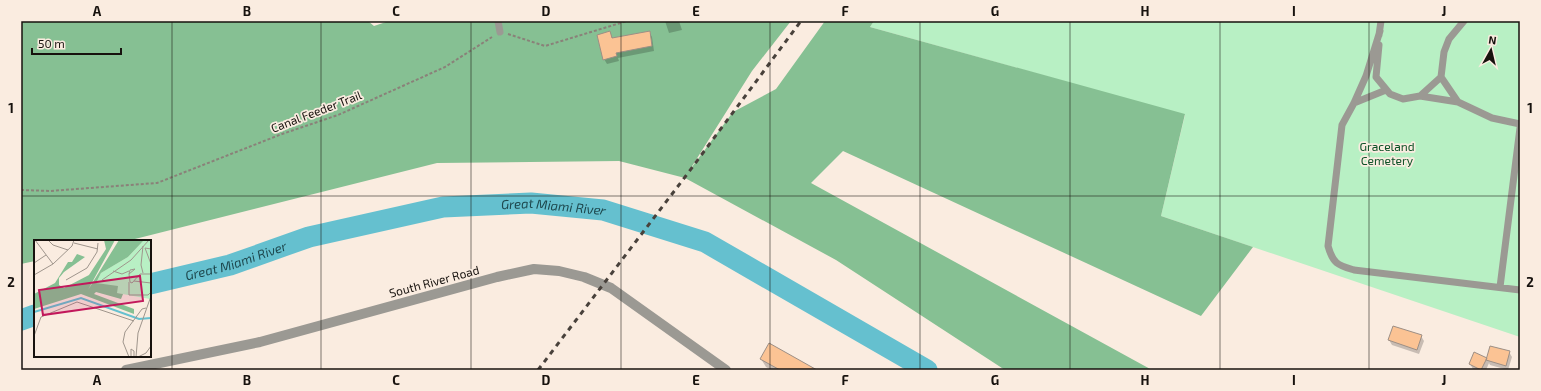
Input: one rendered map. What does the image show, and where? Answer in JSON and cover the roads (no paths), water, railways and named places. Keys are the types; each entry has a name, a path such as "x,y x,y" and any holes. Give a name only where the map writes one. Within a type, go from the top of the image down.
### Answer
{"street":[{"name":"South River Road","path":"126,370 260,342 497,277 534,269 559,271 572,274 584,277 611,288 726,370"}],"lane":[{"path":"498,21 500,32"},
{"path":"1380,21 1376,77 1390,94 1403,99 1420,96 1458,102 1492,118 1520,124"},
{"path":"1420,96 1441,77 1444,52 1449,39 1464,21"},
{"path":"1380,31 1366,76 1342,125 1328,246 1331,257 1338,265 1354,270 1520,290"},
{"path":"1441,77 1458,102"},
{"path":"1354,103 1386,90"},
{"path":"1500,288 1520,128"}],"waterway":[{"name":"Great Miami River","path":"151,284 230,265 309,237 443,207 531,203 603,210 705,242 927,370"},
{"name":"Great Miami River","path":"21,320 34,315"}],"railway":[{"path":"538,370 685,177 801,21"}],"park label":[{"name":"Graceland Cemetery","path":"1387,153"}]}
